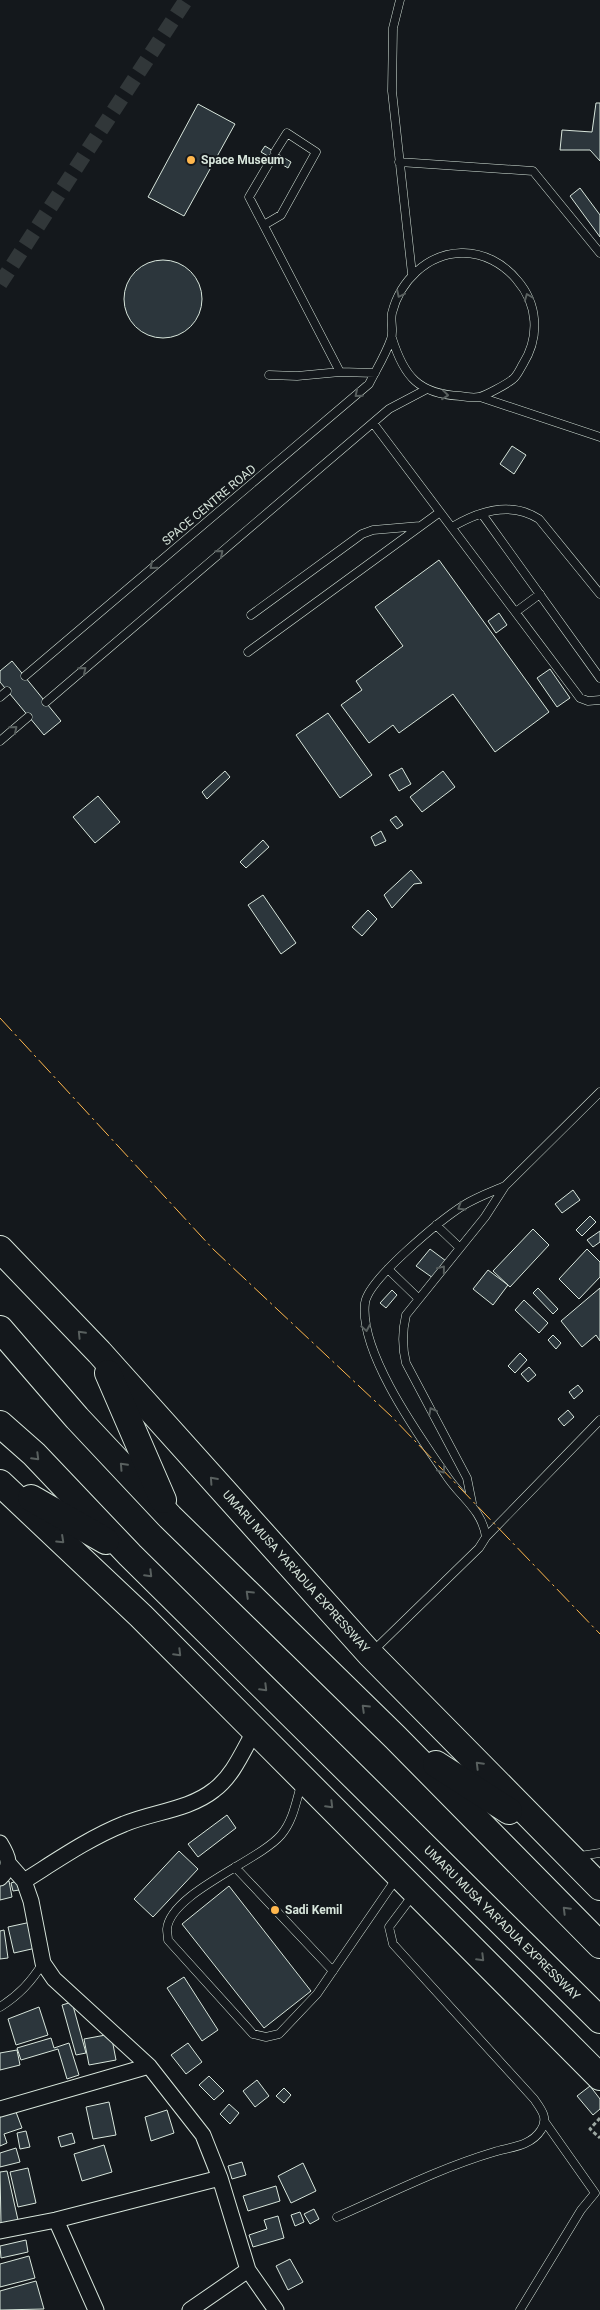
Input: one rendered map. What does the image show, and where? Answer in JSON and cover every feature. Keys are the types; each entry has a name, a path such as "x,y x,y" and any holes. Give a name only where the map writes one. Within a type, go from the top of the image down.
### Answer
{"highway":[{"name":"UMARU MUSA YAR'ADUA EXPRESSWAY","path":"0,1249 99,1352 370,1654 600,1887"},
{"path":"0,1329 77,1418 170,1517 395,1737 600,1945"},
{"path":"99,1352 170,1517"},
{"name":"UMARU MUSA YAR'ADUA EXPRESSWAY","path":"0,1424 34,1454 130,1555 600,2020"},
{"path":"0,1481 130,1555"},
{"path":"0,1481 142,1616 600,2077"},
{"path":"395,1737 560,1847"},
{"path":"348,1770 451,1927"}],"street":[{"path":"24,1881 123,1824 191,1803 214,1791 230,1773 255,1730"},
{"path":"0,1843 8,1856 9,1864 7,1871 0,1878"},
{"path":"9,1864 24,1881 31,1901 43,1963 54,1979 149,2066 203,2135 220,2178 248,2270 276,2310"},
{"path":"0,2109 149,2066"},
{"path":"0,2231 56,2220 220,2178"},
{"path":"56,2220 96,2310"},
{"path":"190,2310 248,2270"}],"lane":[{"path":"400,0 393,28 392,91 412,274"},
{"path":"264,225 281,215 316,152 287,133 249,197 340,372"},
{"path":"399,162 533,171 600,253"},
{"path":"480,397 513,379 532,350 536,324 527,292 508,269 487,257 462,253 437,258 412,274 399,292 391,315 392,338 398,358 415,380 425,390 440,395 480,397 600,437"},
{"name":"SPACE CENTRE ROAD","path":"24,676 369,384 392,338"},
{"path":"269,375 297,376 340,372 375,373"},
{"path":"46,702 390,408 425,390"},
{"path":"373,423 517,611 580,698 588,701 600,700"},
{"path":"452,527 469,517 504,508 520,509 538,519 600,594"},
{"path":"248,652 440,512"},
{"path":"482,514 600,678"},
{"path":"251,615 362,534 372,530 420,526"},
{"path":"517,611 540,594"},
{"path":"0,697 7,691"},
{"path":"0,741 28,716"},
{"path":"472,1504 467,1478 406,1363 403,1350 403,1328 406,1315 459,1247 486,1217 505,1186 600,1092"},
{"path":"486,1537 485,1525 472,1504 454,1488 394,1394 369,1340 365,1322 365,1301 370,1289 388,1269 436,1225 465,1204 505,1186"},
{"path":"436,1225 459,1247"},
{"path":"388,1269 418,1298"},
{"path":"370,1654 480,1548 486,1537 600,1420"},
{"path":"303,1779 288,1826 280,1837 205,1886 174,1912 167,1928 168,1940 253,2034 266,2037 279,2034 317,1994 333,1971 407,1883"},
{"path":"560,1847 588,1856 600,1853"},
{"path":"235,1867 333,1971"},
{"path":"337,2217 419,2181 486,2155 529,2143 541,2130 544,2122 544,2114 534,2099 393,1944 389,1926 407,1883"},
{"path":"0,2007 17,1996 30,1983 43,1963"},
{"path":"520,2310 581,2210 597,2196 544,2122"}],"path":[{"path":"600,2118 590,2128 600,2138"}],"building":[{"path":"596,103 600,103 600,161 590,150 560,150 562,130 592,132"},
{"name":"Space Museum","path":"198,104 235,124 184,216 148,197"},
{"path":"265,146 291,162 288,168 261,152"},
{"path":"580,188 600,215 600,237 570,196"},
{"path":"155,260 171,260 185,266 196,277 202,291 202,307 196,321 185,332 171,338 155,338 141,332 130,321 124,307 124,291 130,277 141,266"},
{"path":"512,446 526,455 514,474 500,464"},
{"path":"439,560 549,712 495,752 453,694 399,733 393,725 369,743 341,705 362,690 356,681 403,646 375,607"},
{"path":"499,613 507,625 496,633 488,621"},
{"path":"12,661 61,721 44,735 0,682 0,671"},
{"path":"550,669 570,698 557,707 537,678"},
{"path":"328,713 372,775 340,798 296,735"},
{"path":"402,768 411,784 399,791 389,775"},
{"path":"225,771 230,777 207,799 202,792"},
{"path":"443,771 455,787 422,812 410,797"},
{"path":"98,796 120,822 95,843 73,817"},
{"path":"396,816 403,825 397,829 390,820"},
{"path":"381,831 386,841 375,846 371,837"},
{"path":"263,840 269,847 246,868 240,862"},
{"path":"411,870 422,883 414,884 392,908 384,895"},
{"path":"263,895 296,943 281,954 248,905"},
{"path":"368,910 377,919 362,936 352,927"},
{"path":"573,1190 580,1200 562,1213 555,1204"},
{"path":"590,1216 596,1222 582,1236 576,1230"},
{"path":"533,1229 549,1245 510,1287 493,1271"},
{"path":"600,1231 600,1242 593,1247 587,1240"},
{"path":"430,1249 446,1261 433,1278 416,1266"},
{"path":"587,1249 600,1262 600,1277 579,1299 559,1279"},
{"path":"488,1270 508,1285 493,1305 473,1289"},
{"path":"538,1288 558,1309 553,1314 533,1293"},
{"path":"600,1288 600,1341 596,1335 582,1347 561,1321"},
{"path":"392,1290 397,1295 386,1308 380,1303"},
{"path":"524,1300 548,1323 539,1333 515,1310"},
{"path":"553,1335 561,1343 556,1349 548,1340"},
{"path":"520,1353 527,1360 515,1373 508,1366"},
{"path":"529,1367 536,1375 528,1382 521,1374"},
{"path":"578,1385 583,1391 574,1399 569,1392"},
{"path":"568,1410 574,1417 564,1426 558,1419"},
{"path":"227,1815 236,1828 198,1857 188,1844"},
{"path":"179,1851 198,1869 153,1917 134,1899"},
{"path":"9,1881 12,1897 0,1900 0,1883"},
{"path":"17,1881 19,1890 13,1891 11,1883"},
{"path":"229,1886 311,1991 264,2028 182,1924"},
{"path":"31,1922 36,1948 14,1953 8,1927"},
{"path":"4,1930 8,1958 0,1959 0,1931"},
{"path":"184,1977 218,2030 202,2041 167,1988"},
{"path":"72,2002 86,2053 76,2055 62,2005"},
{"path":"39,2007 48,2035 16,2045 8,2019"},
{"path":"111,2034 116,2060 89,2065 84,2039"},
{"path":"51,2038 54,2048 69,2043 79,2075 67,2079 58,2049 21,2060 17,2048"},
{"path":"188,2043 202,2062 186,2074 171,2055"},
{"path":"17,2050 20,2065 0,2070 0,2053"},
{"path":"209,2076 224,2091 214,2100 199,2085"},
{"path":"257,2080 269,2096 255,2107 243,2091"},
{"path":"590,2086 600,2099 600,2109 593,2115 577,2096"},
{"path":"284,2088 291,2095 284,2103 276,2096"},
{"path":"109,2102 116,2135 93,2139 86,2107"},
{"path":"229,2104 239,2113 230,2124 220,2114"},
{"path":"167,2110 174,2133 151,2141 145,2117"},
{"path":"16,2112 22,2128 4,2134 7,2143 0,2146 0,2117"},
{"path":"26,2131 30,2147 20,2149 17,2133"},
{"path":"72,2133 75,2143 61,2147 58,2137"},
{"path":"104,2145 112,2172 82,2181 74,2154"},
{"path":"16,2148 20,2162 0,2167 0,2153"},
{"path":"242,2162 246,2175 232,2179 228,2166"},
{"path":"303,2163 316,2191 291,2203 278,2176"},
{"path":"28,2168 36,2203 18,2207 10,2172"},
{"path":"7,2171 18,2220 1,2224 0,2172"},
{"path":"276,2186 280,2201 248,2211 243,2196"},
{"path":"314,2209 319,2219 310,2224 304,2214"},
{"path":"300,2212 304,2222 295,2226 291,2215"},
{"path":"278,2216 284,2238 253,2247 249,2235 267,2229 264,2220"},
{"path":"26,2240 28,2252 1,2258 0,2246"},
{"path":"29,2256 35,2278 0,2287 0,2264"},
{"path":"290,2259 303,2282 288,2290 276,2266"},
{"path":"36,2281 44,2309 0,2310 0,2291"}],"tunnel":[{"path":"0,284 186,0"}],"power":[{"path":"0,1018 213,1249 392,1417 600,1634"}],"place":[{"name":"Space Museum","path":"191,160"},
{"name":"Sadi Kemil","path":"275,1910"}]}
